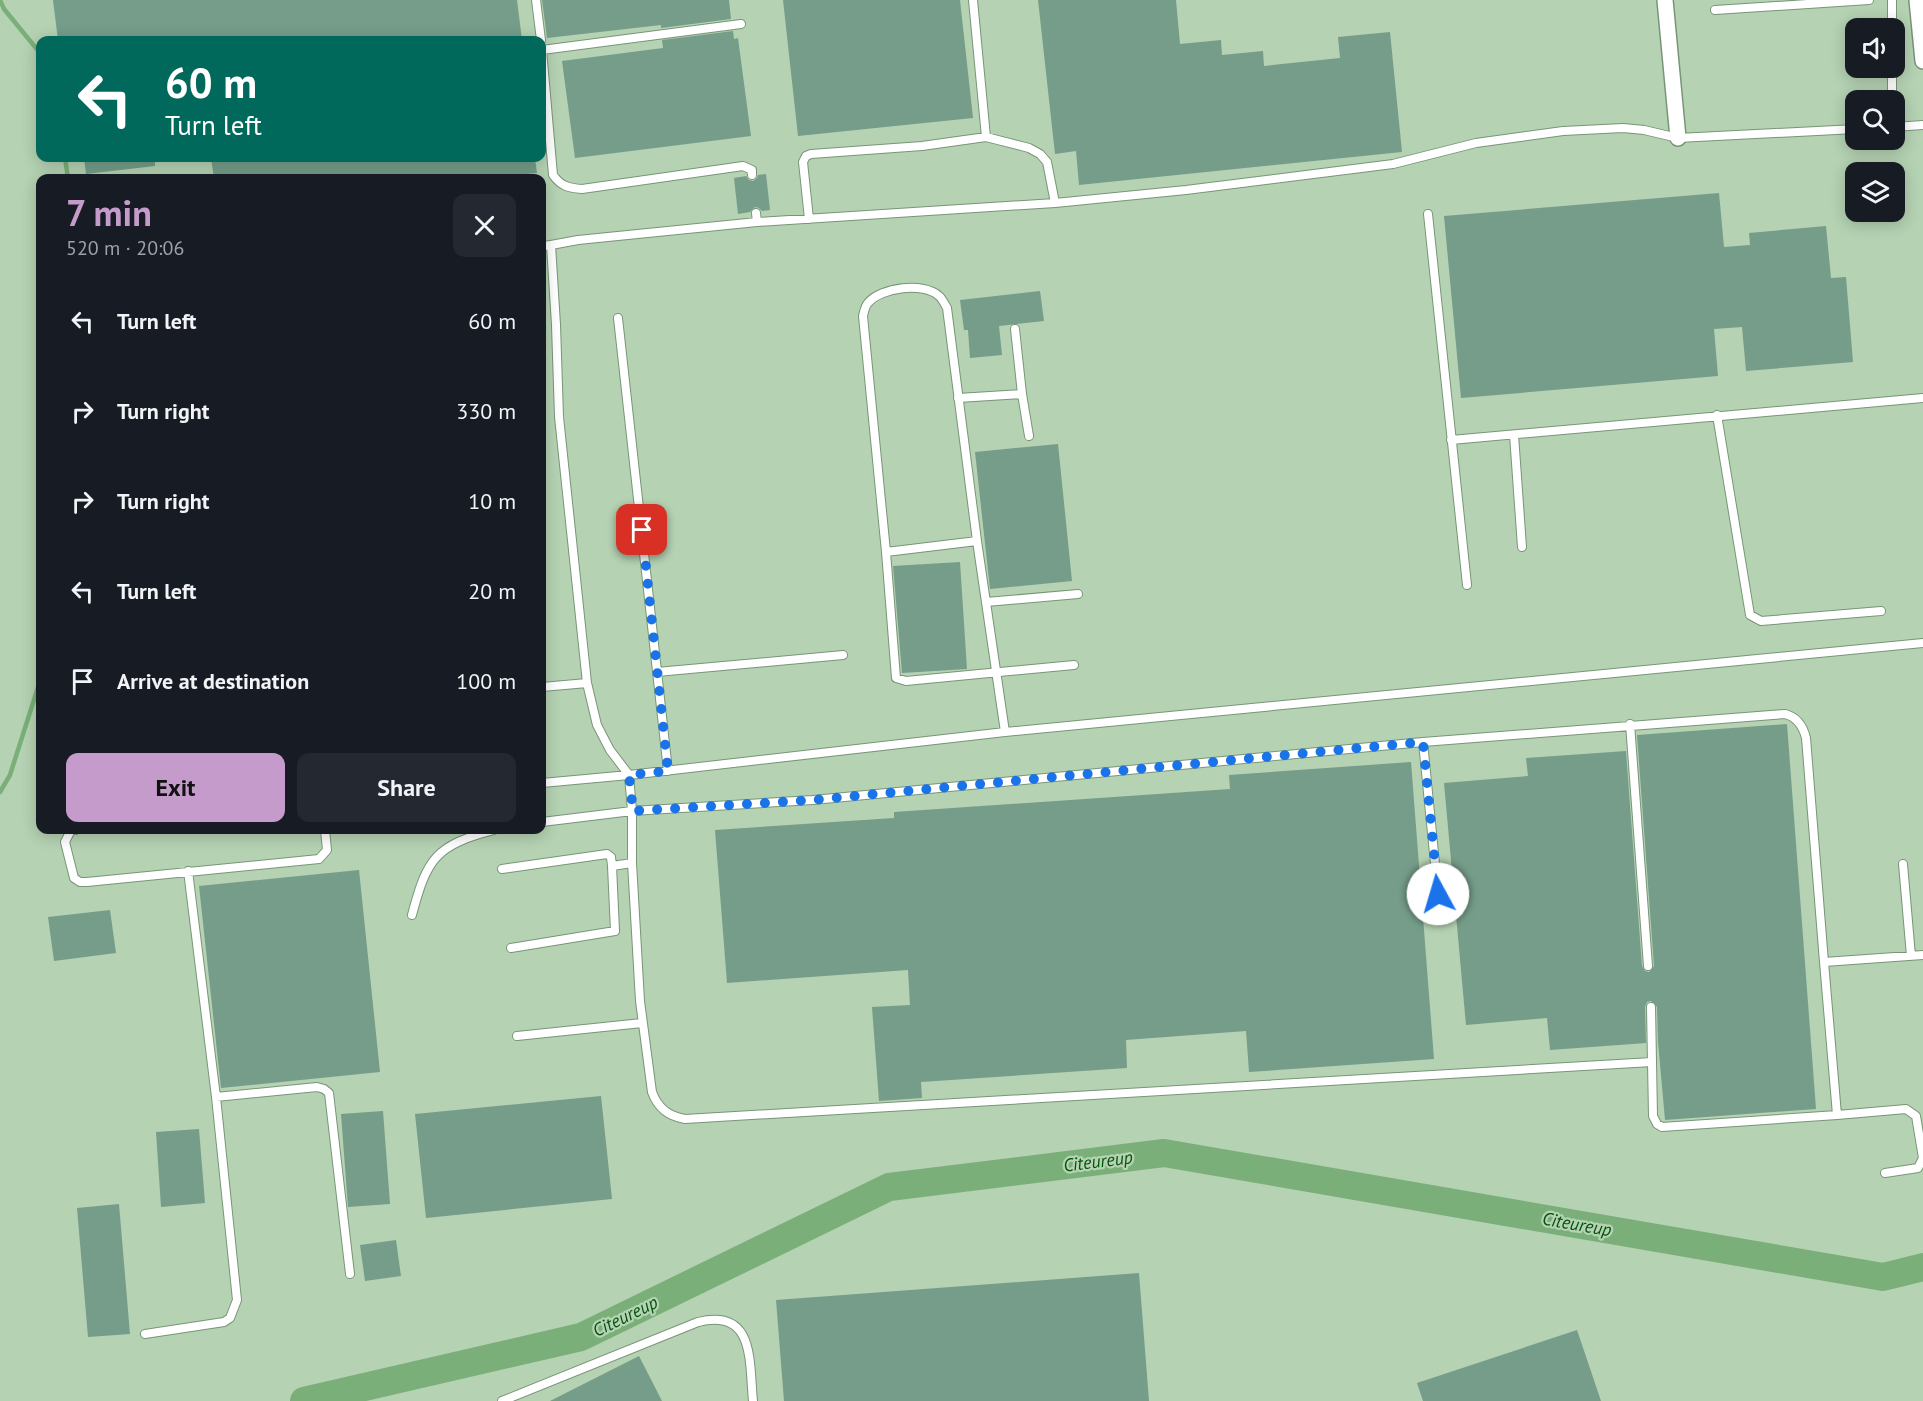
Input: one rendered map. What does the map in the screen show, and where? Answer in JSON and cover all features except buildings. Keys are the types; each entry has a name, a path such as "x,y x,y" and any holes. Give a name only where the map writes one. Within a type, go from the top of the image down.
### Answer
{"street":[{"path":"1665,0 1678,138"},
{"path":"1917,0 1923,61"}],"lane":[{"path":"536,0 540,36"},
{"path":"973,0 986,137"},
{"path":"1715,10 1869,0"},
{"path":"1892,0 1892,18"},
{"path":"546,48 741,24"},
{"path":"546,94 553,175 559,184 582,189 743,166 752,170 752,176"},
{"path":"1905,126 1923,125"},
{"path":"546,246 578,240 757,222 1055,203 1186,190 1393,164 1476,143 1602,128 1644,129 1678,138 1845,130"},
{"path":"809,219 803,162 811,153 922,146 986,137 1029,148 1040,154 1047,162 1055,203"},
{"path":"756,213 757,222"},
{"path":"1428,214 1467,585"},
{"path":"551,245 559,417 587,683 597,725 610,750 629,775 633,811 632,863 642,1023 652,1092 663,1110 672,1117 685,1119 1652,1062"},
{"path":"1005,732 997,672 977,541 947,308 939,296 922,288 895,288 875,297 867,303 863,316 896,678 906,681 997,672 1074,665"},
{"path":"618,318 668,771"},
{"path":"1016,329 1022,394 1029,436"},
{"path":"958,398 1022,394"},
{"path":"1451,440 1923,398"},
{"path":"1717,415 1750,615 1761,621 1881,611"},
{"path":"1514,435 1522,548"},
{"path":"886,552 977,541"},
{"path":"986,602 1078,594"},
{"path":"546,783 668,771 1005,732 1923,643"},
{"path":"657,672 843,655"},
{"path":"546,687 587,683"},
{"path":"546,822 633,811 813,800 1630,724 1785,714 1799,723 1806,738 1837,1115"},
{"path":"1630,724 1648,966"},
{"path":"1423,742 1438,894"},
{"path":"69,834 65,842 74,878 80,882 319,859 327,850 325,834"},
{"path":"412,915 421,881 432,862 450,845 478,834"},
{"path":"502,869 607,854 611,857 615,931 511,948"},
{"path":"612,866 632,863"},
{"path":"1903,864 1911,956"},
{"path":"144,1334 224,1322 230,1318 237,1300 216,1097 188,871"},
{"path":"1824,962 1923,955"},
{"path":"1651,1007 1653,1116 1657,1124 1662,1127 1906,1110 1916,1116 1923,1158 1918,1168 1885,1173"},
{"path":"517,1036 642,1023"},
{"path":"216,1097 317,1087 329,1093 350,1274"},
{"path":"502,1401 698,1322 719,1318 733,1323 740,1329 744,1338 753,1401"}],"waterway":[{"path":"0,0 4,9 36,48"},
{"path":"66,162 67,174"},
{"path":"0,792 10,775 36,694"},
{"name":"Citeureup","path":"304,1401 581,1337 889,1187 1164,1153 1883,1277 1923,1267"}],"route":[{"path":"642,530 668,771 629,775 633,811 813,800 1423,742 1438,894"}]}
